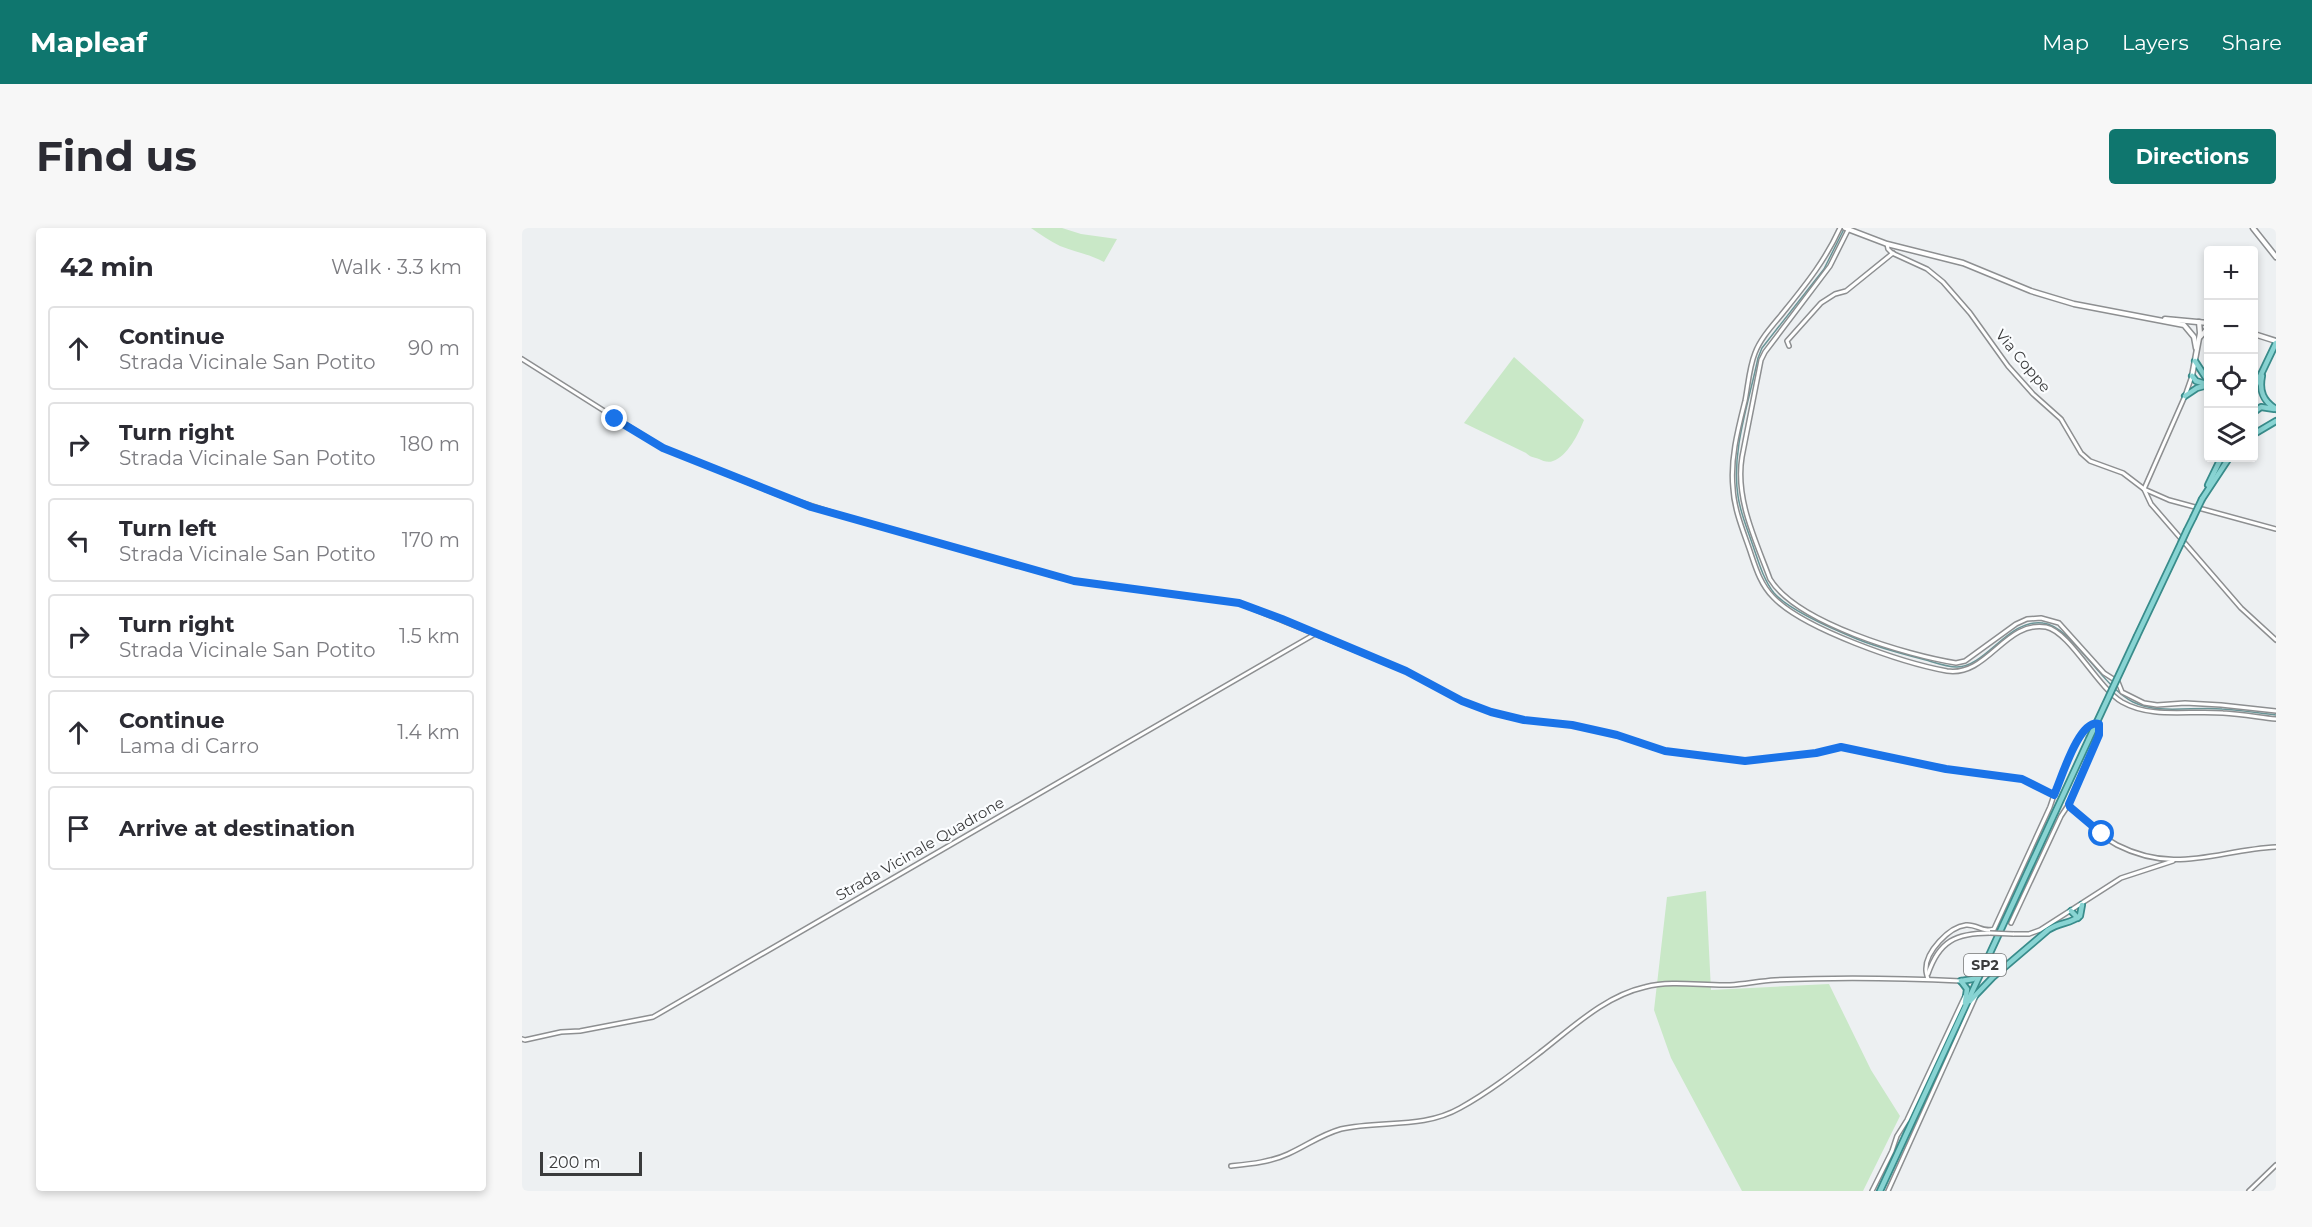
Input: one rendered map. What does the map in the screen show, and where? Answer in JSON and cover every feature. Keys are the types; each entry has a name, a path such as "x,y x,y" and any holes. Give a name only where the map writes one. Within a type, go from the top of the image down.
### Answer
{"main road":[{"path":"1847,228 1887,244 1963,263 2023,288 2074,304 2184,325 2196,339"},
{"path":"2253,228 2276,258"},
{"path":"2152,318 2204,323"},
{"path":"2199,322 2192,376 2196,381 2204,384"},
{"path":"2196,339 2204,331"},
{"path":"2258,336 2275,344 2258,380"},
{"path":"2195,361 2204,375"},
{"path":"2258,375 2263,370"},
{"path":"2263,370 2261,390 2264,399 2275,409"},
{"path":"2192,376 2204,379"},
{"path":"2186,396 2204,386"},
{"path":"2258,409 2261,407 2275,409"},
{"path":"2258,431 2276,421"},
{"path":"2258,426 2263,428"},
{"name":"SP2","path":"1880,1191 2219,462"},
{"path":"2202,499 2226,462"},
{"path":"1966,1006 2003,968 2048,930 2057,924 2078,918 2082,905"},
{"path":"2071,911 2078,918"},
{"path":"1990,954 1991,968 2003,968"},
{"path":"1963,1012 1967,989 1961,981 1973,979 1981,972"}],"street":[{"path":"1839,228 1823,262 1765,335 1755,353 1742,412 1733,460 1732,488 1757,572 1766,589 1778,602 1839,637 1868,648 1949,671 1975,667 2012,636 2031,627 2048,627 2061,635 2101,682 2123,702 2147,712 2222,713 2276,719"},
{"path":"1847,228 1830,266 1761,360 1740,464 1742,493 1748,519 1777,589 1785,597 1842,628 1886,645 1956,663 1965,661 2027,619 2051,620 2066,629 2104,673 2118,682 2122,692 2144,702 2157,705 2187,703 2276,711"},
{"path":"1789,345 1787,341 1814,309 1835,294 1846,291 1893,253 1888,249 1887,244"},
{"name":"Via Coppe","path":"1893,253 1927,269 1943,282 1970,313 2008,366 2061,420 2085,457 2169,500 2276,529"},
{"path":"1785,310 1792,316"},
{"path":"522,359 663,448 811,507 1074,581 1239,603 1406,671 1462,701 1491,712 1524,720 1572,725 1617,735 1665,751 1745,761 1816,753 1841,747 1946,769 2022,779 2054,795"},
{"path":"2192,376 2186,396 2144,489 2151,504 2228,593 2276,640"},
{"path":"1742,412 1750,414"},
{"path":"1757,572 1767,568"},
{"path":"1839,637 1842,628"},
{"path":"2008,630 2012,636"},
{"name":"Strada Vicinale Quadrone","path":"522,1038 525,1040 653,1017 1315,634"},
{"path":"1924,664 1927,656"},
{"path":"2086,664 2092,659"},
{"path":"2187,703 2187,712"},
{"path":"1927,978 1926,970 1931,954 1936,945 1953,930 1968,925 1984,931 1994,929 2075,743 2089,724 2094,722 2099,724 2097,742 2011,923"},
{"path":"2069,804 2116,844 2135,853 2175,860 2210,858 2276,847"},
{"path":"1927,978 1941,949 1951,939 1971,933 2028,934 2040,930 2121,878 2175,860"},
{"path":"1231,1166 1276,1159 1290,1154 1317,1137 1341,1130 1360,1126 1402,1125 1444,1116 1461,1108 1520,1069 1577,1023 1613,998 1645,987 1686,983 1736,985 1772,980 1849,977 1961,981"},
{"path":"1888,1191 1978,992"},
{"path":"1872,1191 1966,995"},
{"path":"2249,1190 2276,1165"}],"green space":[{"path":"1031,228 1062,228 1081,234 1117,239 1104,262 1060,246"},
{"path":"1514,357 1584,420 1568,450 1558,459 1546,462 1530,456 1464,423"},
{"path":"1706,891 1711,990 1829,984 1871,1070 1900,1116 1863,1191 1742,1191 1671,1058 1654,1010 1667,897"}],"waterway":[{"path":"1844,229 1824,269 1762,348 1742,427 1736,479 1739,502 1761,569 1774,593 1801,613 1857,639 1891,651 1953,667 1968,665 2019,628 2031,623 2043,623 2065,634 2121,694 2143,706 2177,709 2211,708 2276,715"}],"route":[{"path":"615,419 663,448 811,507 1074,581 1239,603 1406,671 1462,701 1491,712 1524,720 1572,725 1617,735 1665,751 1745,761 1816,753 1841,747 1946,769 2022,779 2054,795 2075,743 2089,724 2094,722 2099,724 2099,735 2069,804 2102,834"}]}
